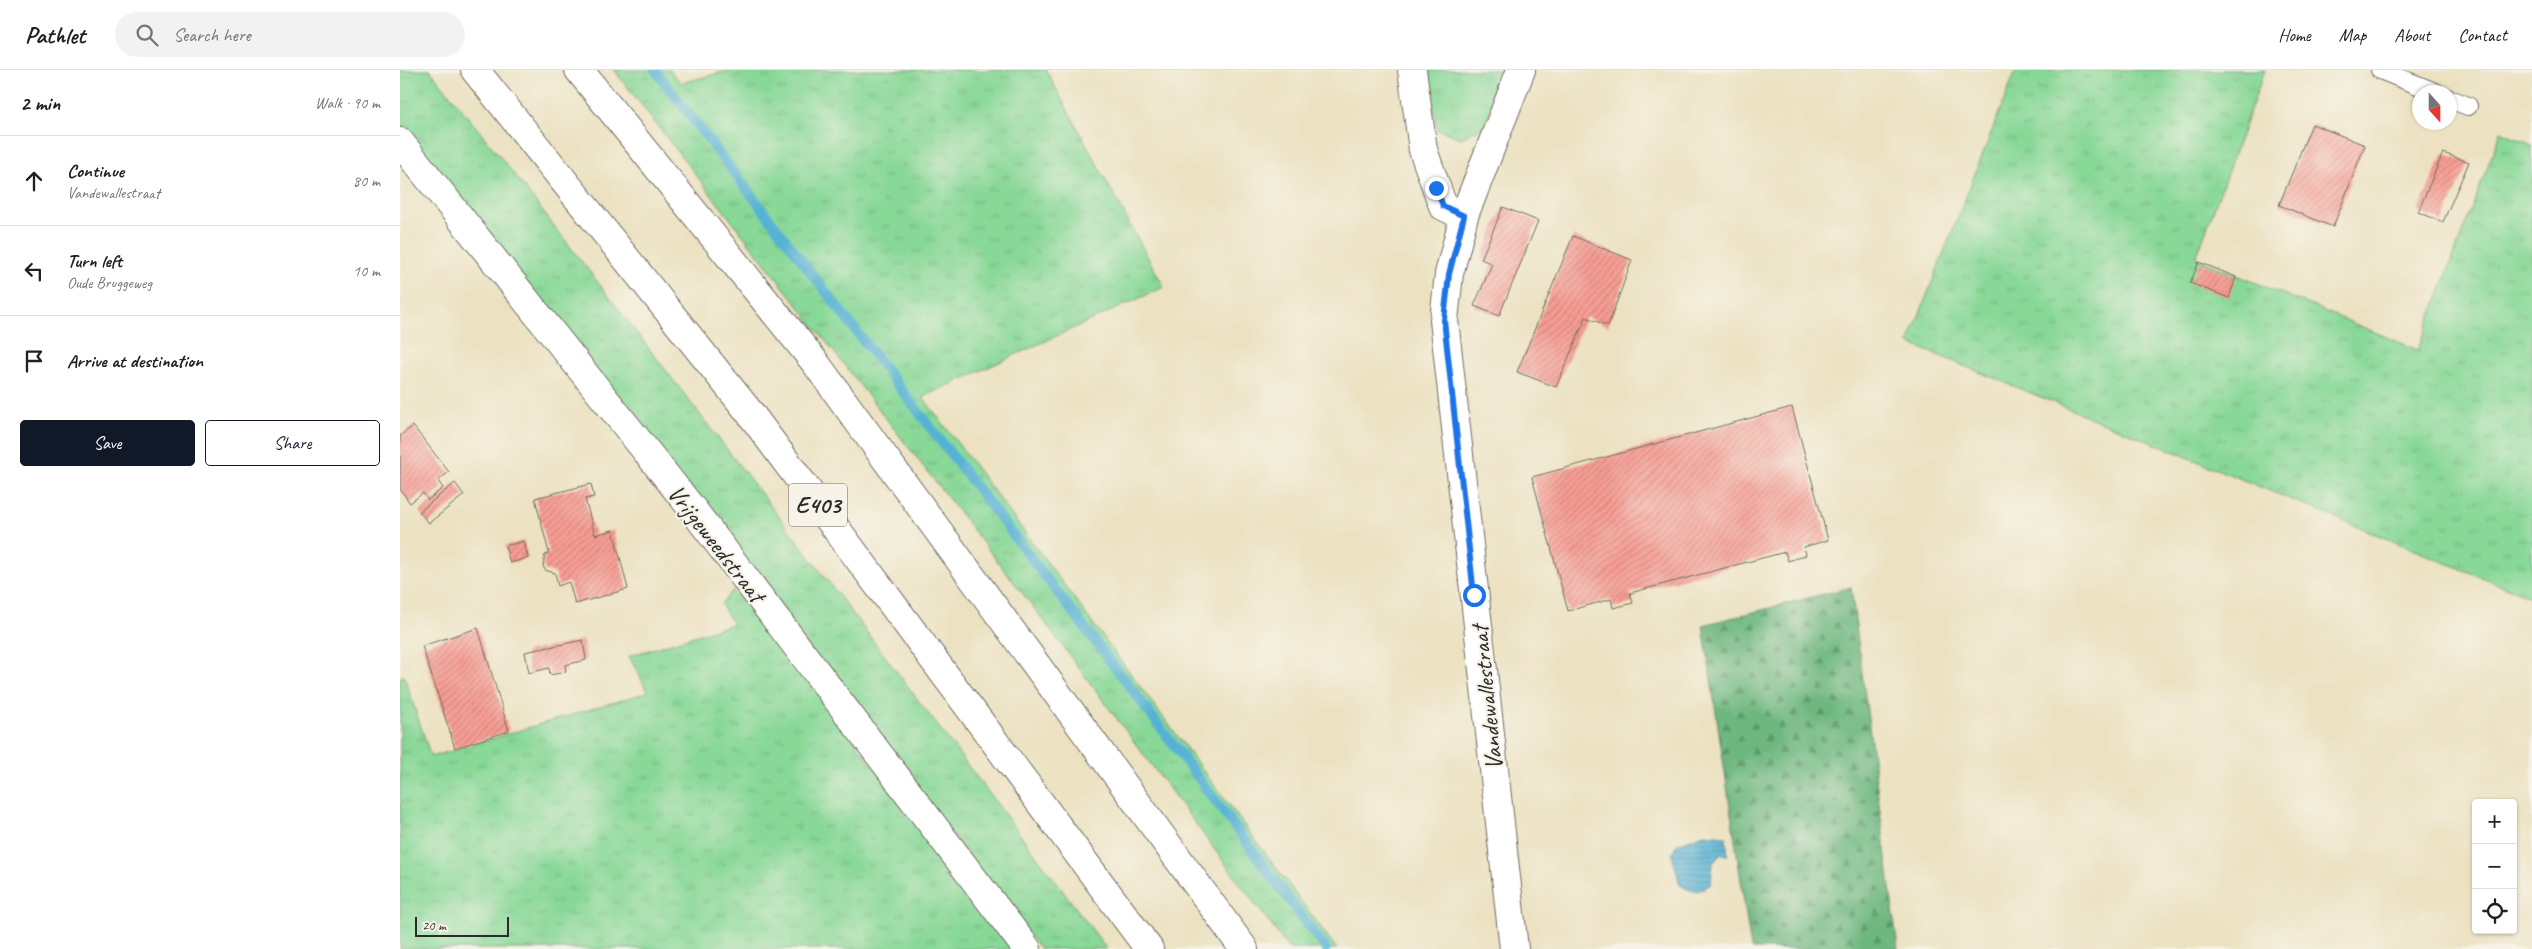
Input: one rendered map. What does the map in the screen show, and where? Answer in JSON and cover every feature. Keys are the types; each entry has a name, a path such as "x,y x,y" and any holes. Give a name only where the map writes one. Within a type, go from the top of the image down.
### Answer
{"main road":[{"name":"E403","path":"476,70 750,413 1149,949"},
{"path":"579,70 814,361 1244,949"},
{"path":"1412,70 1423,150 1443,206 1464,216"},
{"name":"Vandewallestraat","path":"1514,949 1444,320 1449,274 1464,216 1521,70"},
{"name":"Vrijgeweedstraat","path":"400,142 694,511 1027,949"}],"lane":[{"path":"2380,70 2418,85"},
{"path":"2457,101 2468,106"}],"green space":[{"path":"400,70 430,70 510,169 777,514 1107,949 1040,949 562,328 400,126"},
{"path":"614,70 670,70 681,83 731,70 1046,70 1164,287 923,397 1337,949 1289,949 1037,612"},
{"path":"1428,70 1507,70 1484,126 1461,138 1437,129"},
{"path":"2016,70 2265,70 2196,258 2418,350 2501,131 2532,145 2532,598 1908,343"},
{"path":"1851,587 1898,949 1751,949 1703,625"},
{"path":"733,590 828,706 1012,949 400,949 400,677 404,676 431,757 648,692 629,656 733,624 721,604"}],"water":[{"path":"1704,834 1726,836 1728,855 1721,854 1713,863 1711,884 1702,889 1692,891 1680,885 1672,854 1677,844"}],"building":[{"path":"2312,124 2365,145 2333,227 2279,205"},
{"path":"2443,153 2469,162 2443,222 2418,212"},
{"path":"1503,207 1538,221 1499,316 1474,306 1492,264 1481,259"},
{"path":"1573,236 1632,260 1608,326 1586,317 1556,387 1517,372"},
{"path":"2199,262 2236,277 2229,298 2190,283"},
{"path":"1792,407 1828,540 1804,547 1806,555 1788,561 1785,552 1630,593 1633,603 1613,608 1611,599 1568,611 1532,477"},
{"path":"413,426 449,472 438,481 443,488 428,500 423,493 410,503 400,489 400,436"},
{"path":"455,483 464,495 429,523 419,512"},
{"path":"591,484 594,497 585,499 595,535 613,530 628,589 575,604 569,582 558,586 555,573 545,570 543,566 545,555 549,553 535,498"},
{"path":"524,541 528,558 510,563 505,546"},
{"path":"478,628 509,731 455,748 422,646"},
{"path":"583,640 586,660 565,665 566,672 550,675 549,668 529,673 525,652"}],"waterway":[{"path":"655,70 1128,684 1326,949"}],"route":[{"path":"1436,188 1443,206 1464,216 1449,274 1444,320 1474,595"}]}
